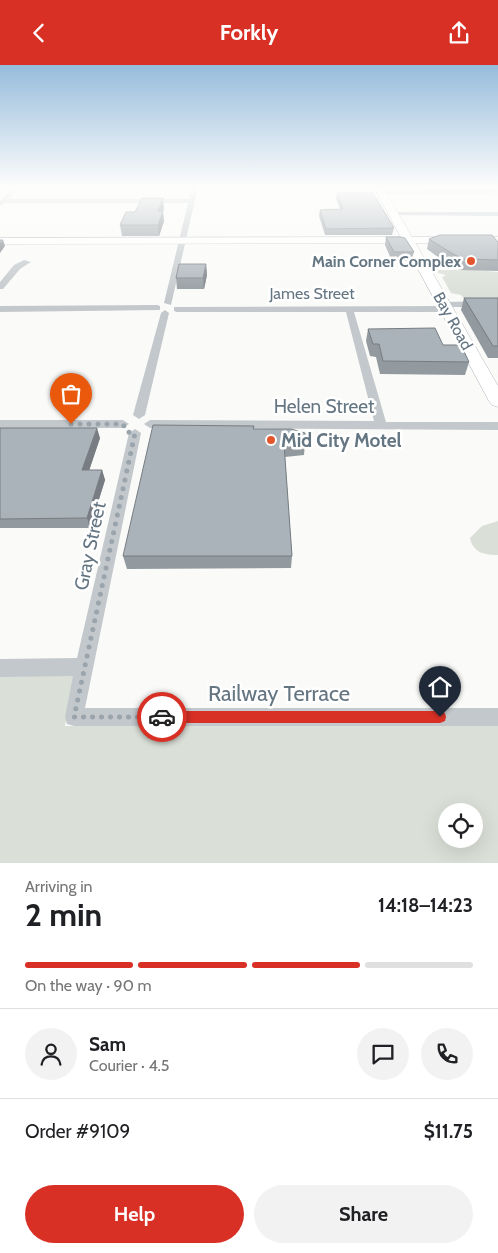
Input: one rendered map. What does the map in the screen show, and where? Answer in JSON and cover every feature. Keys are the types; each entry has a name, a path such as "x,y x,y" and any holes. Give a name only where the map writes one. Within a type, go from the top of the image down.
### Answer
{"main road":[{"name":"Bay Road","path":"400,224 498,401"}],"street":[{"path":"140,415 163,308 186,224"},
{"path":"0,241 498,240"},
{"path":"0,287 17,267 27,262"},
{"name":"James Street","path":"163,308 174,304 177,309 445,307 498,304"},
{"path":"0,309 163,308"},
{"path":"349,308 381,425"},
{"path":"0,424 123,424 131,417 140,415 149,419 150,424 147,429 135,433 127,432 123,424"},
{"name":"Helen Street","path":"150,424 498,426"},
{"name":"Gray Street","path":"84,667 135,433"},
{"path":"0,668 84,667"},
{"name":"Railway Terrace","path":"84,667 74,717 498,717"}],"shaded area":[{"path":"438,270 498,272 498,299 466,301 461,295 451,293 442,277 446,275 438,273"},
{"path":"498,521 498,555 480,552 474,547 470,538 482,526"},
{"path":"76,673 65,726 498,725 498,863 0,863 0,675"}],"building":[{"path":"120,224 158,224 158,225"},
{"path":"324,224 392,224 394,228 326,229"},
{"path":"440,235 492,235 498,242 498,260 463,259 429,239"},
{"path":"386,237 405,238 414,252 394,252"},
{"path":"179,264 206,264 203,278 176,278"},
{"path":"464,298 498,298 498,346 493,346"},
{"path":"435,328 443,345 461,345 469,362 383,361 379,344 373,344 368,329"},
{"path":"153,425 254,426 253,429 291,429 305,433 305,442 284,444 292,556 123,556"},
{"path":"0,428 97,428 82,470 102,470 87,518 0,519"}],"way so far":[{"path":"71,424 123,424 124,430 135,433 74,717 162,717"}],"place":[{"name":"Main Corner Complex","path":"471,261"},
{"name":"Mid City Motel","path":"271,440"}],"route":[{"path":"162,717 440,717"}]}
